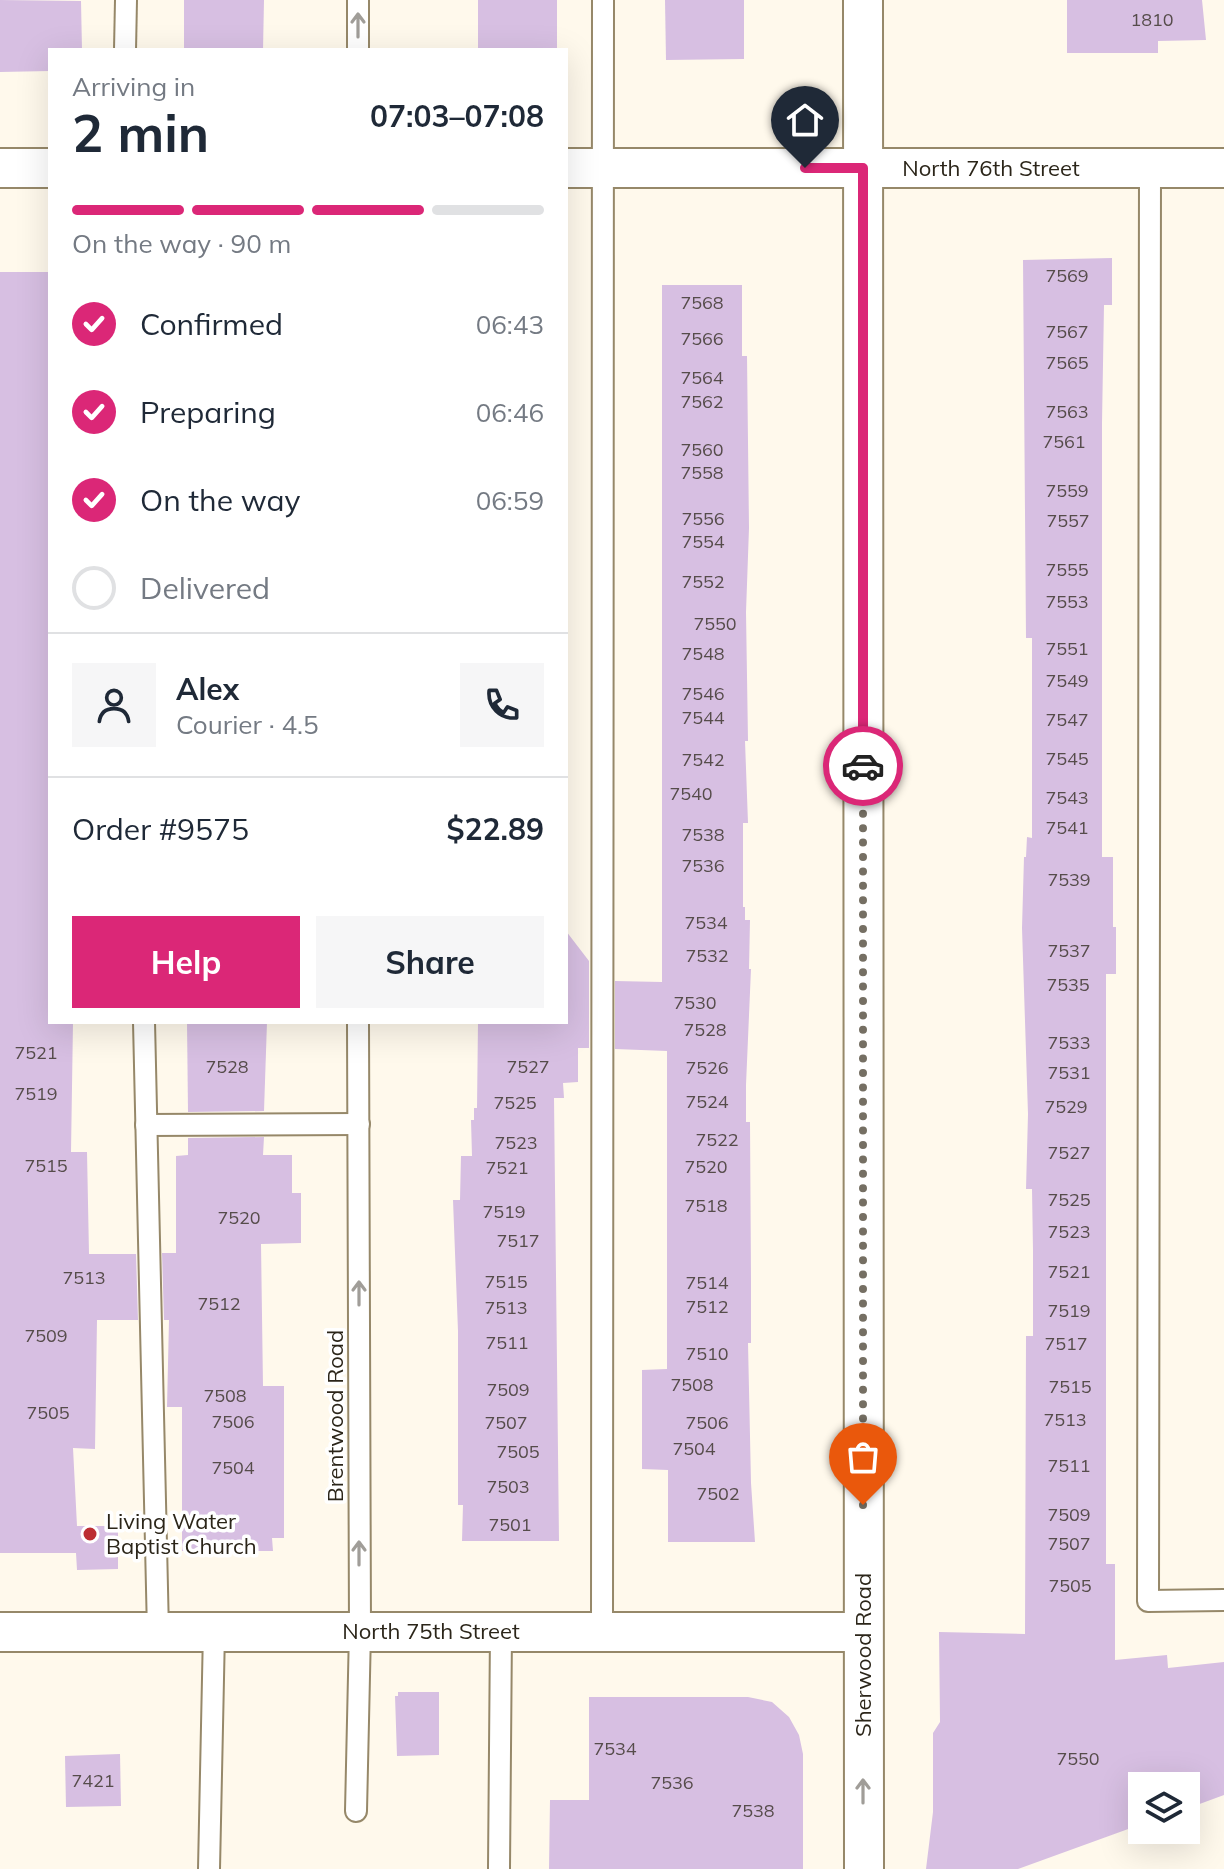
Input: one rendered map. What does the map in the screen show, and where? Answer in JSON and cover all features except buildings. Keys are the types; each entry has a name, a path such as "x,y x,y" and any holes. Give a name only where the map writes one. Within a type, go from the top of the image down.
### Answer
{"street":[{"name":"Sherwood Road","path":"863,0 864,1869"},
{"path":"0,168 48,168"},
{"name":"North 76th Street","path":"568,168 1224,168"},
{"name":"North 75th Street","path":"0,1632 863,1632"}],"lane":[{"path":"125,48 126,0"},
{"path":"358,0 358,48"},
{"path":"602,1631 603,0"},
{"path":"1150,168 1148,1601 1224,1600"},
{"path":"144,1024 158,1632"},
{"name":"Brentwood Road","path":"356,1811 360,1631 358,1024"},
{"path":"146,1125 359,1124"},
{"path":"209,1869 214,1631"},
{"path":"499,1868 501,1631"}],"way so far":[{"path":"863,766 863,1505"}],"place":[{"name":"Living Water Baptist Church","path":"90,1534"}],"route":[{"path":"805,168 863,168 863,766"}]}
